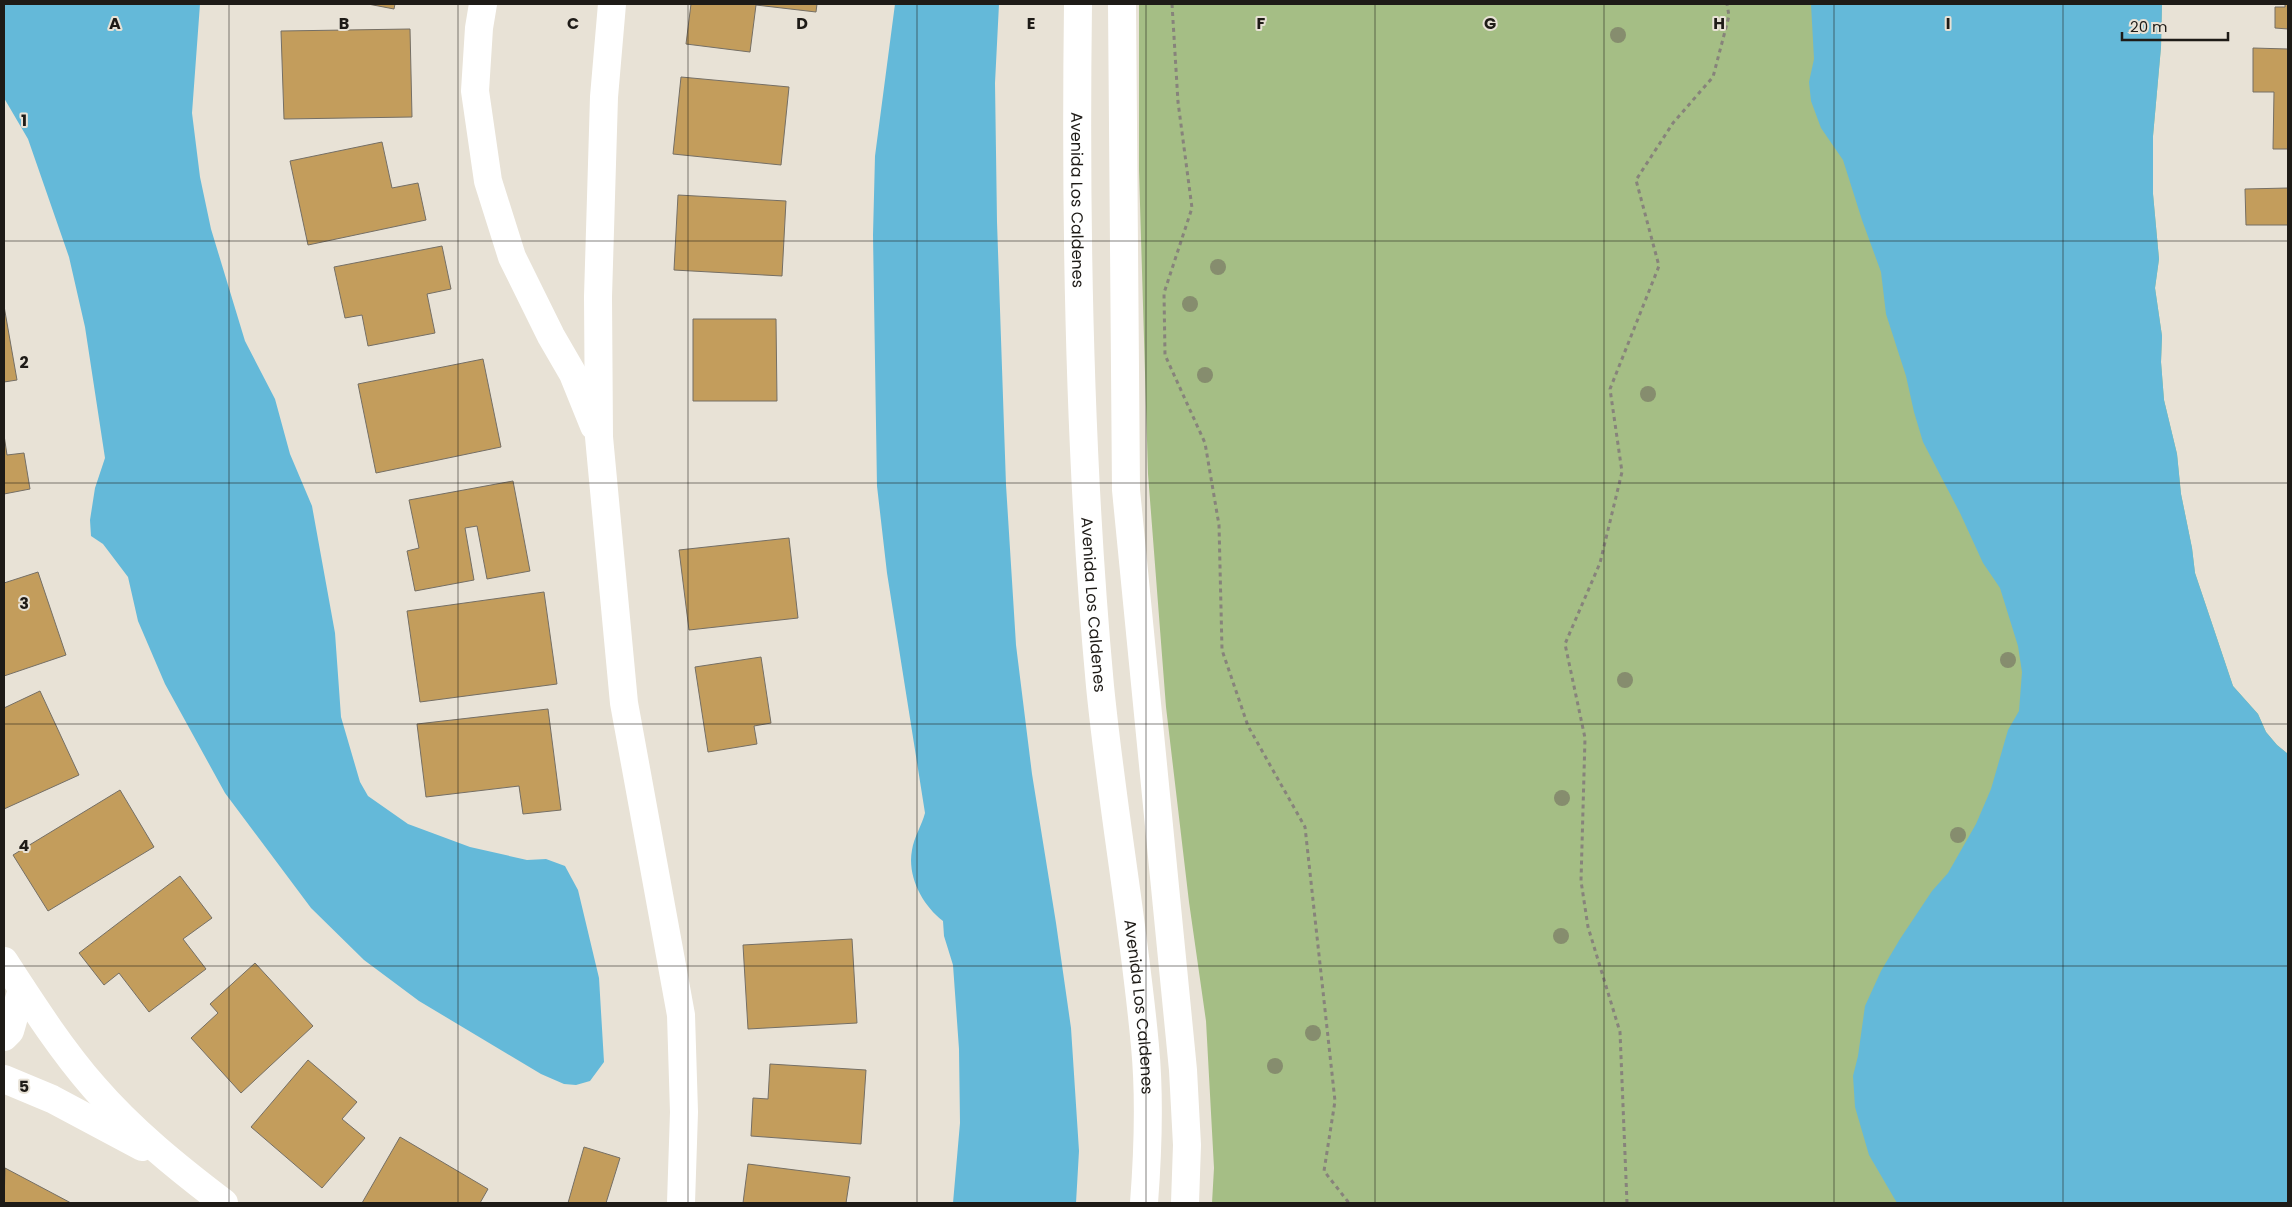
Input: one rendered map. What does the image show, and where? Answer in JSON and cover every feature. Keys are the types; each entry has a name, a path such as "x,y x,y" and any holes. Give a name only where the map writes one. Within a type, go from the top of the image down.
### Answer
{"street":[{"path":"483,4 479,28 475,91 488,181 512,257 572,374 599,437"},
{"path":"612,4 604,97 598,288 599,437 624,703 682,1015 684,1112 680,1203"},
{"name":"Avenida Los Caldenes","path":"1078,4 1077,108 1081,414 1100,687 1145,1048 1148,1143 1144,1203"},
{"path":"1122,4 1126,490 1182,1070 1187,1145 1185,1203"},
{"path":"4,961 67,1055 95,1089 169,1162 224,1203"},
{"path":"4,1037 10,1031 22,989"},
{"path":"4,1079 52,1099 169,1162"}],"path":[{"path":"1172,4 1178,102 1192,208 1164,293 1164,355 1205,442 1219,526 1222,650 1248,726 1305,827 1334,1101 1324,1171 1348,1203"},
{"path":"1627,1203 1620,1032 1588,927 1581,881 1585,738 1565,644 1600,563 1622,472 1610,389 1659,266 1636,180 1673,123 1713,77 1728,16 1726,4"}],"green space":[{"path":"1139,4 2162,4 2161,47 2153,136 2153,194 2159,259 2155,288 2162,336 2161,362 2164,400 2177,454 2181,494 2195,573 2233,686 2258,714 2266,732 2288,754 2288,1203 1212,1203 1214,1168 1206,1021 1189,902 1166,707 1148,474 1139,170"}],"water":[{"path":"4,4 200,4 192,113 200,177 211,229 245,341 275,399 290,454 312,506 335,633 341,717 360,782 368,796 408,824 470,847 527,860 546,859 565,866 578,890 599,978 604,1062 590,1081 576,1085 564,1084 541,1074 419,1001 364,960 311,908 225,793 165,684 138,621 128,577 103,544 91,536 90,520 95,488 105,458 85,327 69,257 28,139 4,98"},
{"path":"895,4 999,4 995,83 997,222 1006,485 1016,645 1032,774 1071,1028 1079,1151 1076,1203 953,1203 960,1123 959,1049 953,965 944,936 943,921 923,898 914,880 912,870 913,845 925,813 887,573 877,486 873,235 875,156"},
{"path":"1811,4 2162,4 2161,47 2153,136 2153,194 2159,259 2155,288 2162,336 2161,362 2164,400 2177,454 2181,494 2195,573 2233,686 2258,714 2266,732 2288,754 2288,1203 1897,1203 1869,1155 1855,1107 1853,1076 1858,1056 1865,1006 1881,971 1900,939 1932,891 1948,873 1976,824 1991,789 2008,730 2019,711 2022,672 2018,646 2000,588 1983,563 1960,513 1923,442 1906,376 1886,314 1881,272 1843,160 1821,128 1811,101 1809,82 1814,59"}],"building":[{"path":"368,4 395,4 394,9"},
{"path":"691,4 817,4 816,12 756,5 750,52 686,44"},
{"path":"2285,4 2288,4 2288,29 2275,28 2275,7 2285,7"},
{"path":"410,29 412,117 284,119 281,31"},
{"path":"2253,48 2288,49 2288,149 2273,149 2274,92 2253,92"},
{"path":"681,77 789,87 781,165 673,154"},
{"path":"382,142 392,188 418,183 426,220 308,245 290,161"},
{"path":"2288,188 2288,225 2246,225 2245,189"},
{"path":"678,195 786,201 782,276 674,270"},
{"path":"442,246 451,289 427,294 435,333 368,346 362,315 345,318 334,267"},
{"path":"4,306 17,380 4,382"},
{"path":"693,319 776,319 777,401 693,401"},
{"path":"483,359 501,447 376,473 358,384"},
{"path":"4,435 7,455 24,453 30,489 4,494"},
{"path":"513,481 530,571 487,579 477,526 465,528 474,580 415,591 407,551 419,548 409,500"},
{"path":"789,538 798,618 689,630 679,550"},
{"path":"38,572 66,655 4,676 4,583"},
{"path":"544,592 557,684 420,702 407,611"},
{"path":"761,657 771,723 754,726 757,744 708,752 695,667"},
{"path":"40,691 79,775 4,809 4,708"},
{"path":"548,709 561,810 523,814 519,786 426,797 417,724"},
{"path":"120,790 154,847 48,911 13,855"},
{"path":"180,876 212,918 183,939 206,969 149,1012 119,973 104,985 79,953"},
{"path":"852,939 857,1023 748,1029 743,945"},
{"path":"255,963 313,1026 241,1093 191,1038 218,1013 210,1004"},
{"path":"308,1060 357,1102 342,1119 365,1138 322,1188 251,1127"},
{"path":"770,1064 866,1070 861,1144 751,1136 753,1098 768,1099"},
{"path":"400,1137 488,1189 480,1203 362,1203"},
{"path":"584,1147 620,1158 606,1203 568,1203"},
{"path":"748,1164 850,1177 846,1203 743,1203"},
{"path":"5,1168 71,1203 4,1203"}]}
